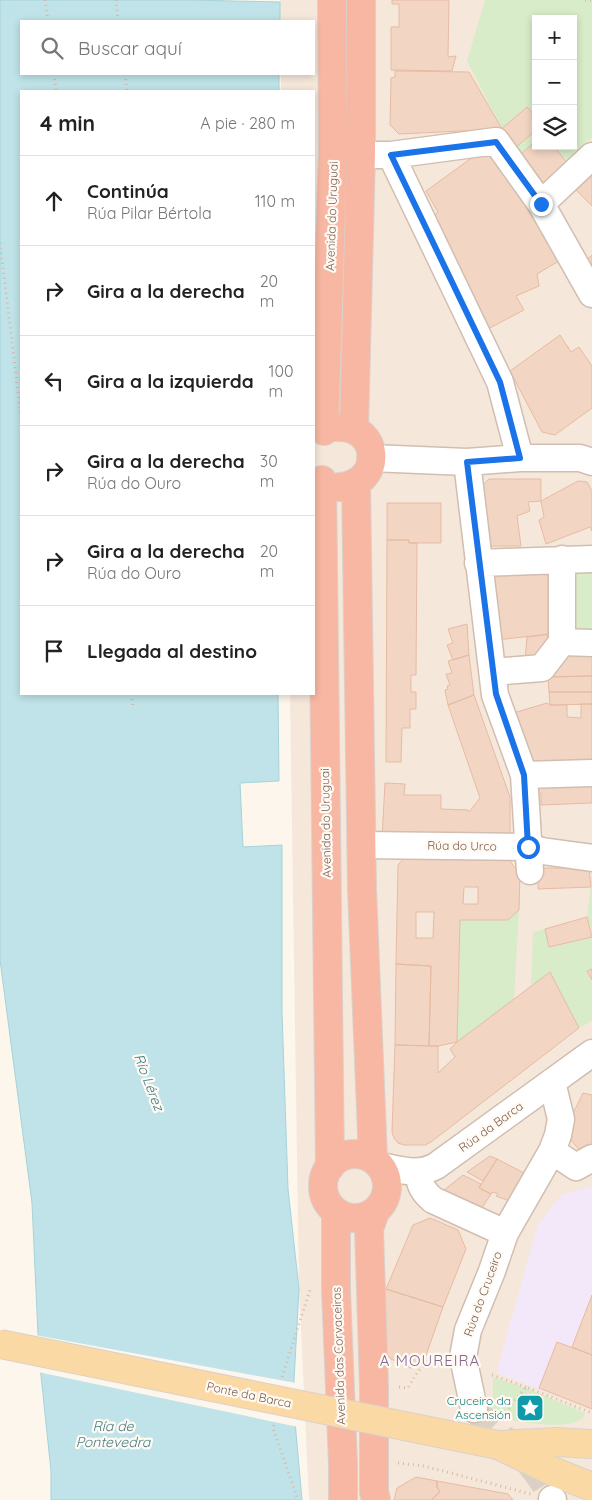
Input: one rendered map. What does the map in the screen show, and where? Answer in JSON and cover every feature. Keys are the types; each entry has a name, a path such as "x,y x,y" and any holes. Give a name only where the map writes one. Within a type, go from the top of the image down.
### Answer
{"highway":[{"name":"Avenida do Uruguai","path":"319,438 333,148 332,0"},
{"path":"354,429 361,154 360,0"},
{"path":"318,474 329,484 338,487 347,486 356,483 364,477 369,468 371,458 371,450 367,441 362,434 354,429 344,426 334,427 319,438"},
{"name":"Avenida do Uruguai","path":"318,474 330,1167"},
{"path":"356,483 361,845 377,1163"},
{"path":"375,1212 356,1218 345,1217 329,1205 323,1186 325,1176 336,1160 355,1154 364,1155 377,1163 385,1175 387,1185 386,1195 382,1204 375,1212 369,1229 374,1386 374,1492 376,1500"},
{"name":"Avenida das Corvaceiras","path":"336,1212 336,1290 343,1464 342,1500"}],"main road":[{"name":"Ponte da Barca","path":"0,1344 498,1434"},
{"path":"498,1434 556,1442 592,1444 592,1457"},
{"path":"498,1434 552,1471 592,1487"}],"street":[{"path":"361,154 391,155 496,142 541,204 592,294"},
{"path":"391,155 500,382 520,458"},
{"path":"541,204 592,156"},
{"path":"371,458 467,462 588,453"},
{"path":"467,462 478,563 496,694 524,775 529,859"},
{"path":"493,672 542,668 562,642 562,559"},
{"path":"478,563 592,559"},
{"path":"562,642 592,643"},
{"path":"524,775 592,773"},
{"name":"Rúa do Urco","path":"361,845 529,859 542,851 592,858"},
{"name":"Rúa da Barca","path":"418,1173 428,1171 436,1166 552,1082 588,1064"},
{"name":"Rúa do Cruceiro","path":"474,1409 463,1357 468,1330 505,1233 552,1151 558,1135 560,1119 552,1082"},
{"path":"552,1151 576,1167 592,1158"},
{"path":"377,1163 418,1173 425,1194 433,1200 505,1233"}],"path":[{"path":"45,0 48,20"},
{"path":"116,0 118,20"},
{"path":"584,0 592,0"},
{"path":"54,75 56,90"},
{"path":"125,75 127,90"},
{"path":"0,243 20,409"},
{"path":"132,695 133,709"},
{"path":"408,1388 420,1367 434,1361"},
{"path":"490,1374 592,1413"},
{"path":"498,1434 526,1387"},
{"path":"424,1466 553,1500"}],"shaded area":[{"path":"280,0 592,0 592,1500 309,1500 299,1289 290,695 315,695 315,90 281,90 281,75 315,75 315,20 280,20"},
{"path":"592,1186 592,1409 499,1374 498,1367 538,1224 562,1195"}],"green space":[{"path":"485,0 592,0 592,138 566,162 557,150 577,150 577,15 532,15 532,113 527,107 502,129 467,61"},
{"path":"532,133 532,144 521,154 514,149"},
{"path":"562,559 592,559 592,643 562,642"},
{"path":"592,874 592,933 587,917"},
{"path":"519,910 514,999 457,1042 460,920 508,920"},
{"path":"545,929 549,947 592,937 592,969 587,971 592,980 592,1021 579,1028 550,972 531,986 533,932"},
{"path":"493,1377 529,1389 585,1413 583,1418 575,1422 552,1425 526,1423 493,1416"}],"water":[{"path":"0,0 280,2 280,20 20,20 20,75 279,75 279,90 20,90 20,695 278,695 279,781 240,783 243,847 282,845 282,1012 288,1189 299,1289 293,1399 302,1500 51,1500 51,1471 39,1356 32,1203 0,960"}],"pier":[{"path":"35,1335 296,1383 298,1427 38,1372"}],"building":[{"path":"392,0 449,0 448,57 456,56 452,71 391,70 391,27 399,27 399,4 392,4"},
{"path":"395,71 469,72 502,129 399,134 390,125 391,78 395,77"},
{"path":"527,107 532,113 532,133 514,149 499,131"},
{"path":"532,144 532,150 557,150 566,162 544,184 521,154"},
{"path":"484,149 499,154 564,258 537,274 539,286 516,296 524,310 486,330 432,218 438,212 426,191"},
{"path":"592,172 592,206 575,189"},
{"path":"592,255 592,278 581,265"},
{"path":"560,335 571,352 579,347 592,366 592,408 555,435 542,432 510,371"},
{"path":"489,479 541,479 541,501 528,502 530,511 517,516 521,546 488,546 482,486"},
{"path":"578,481 587,482 592,491 592,531 590,527 546,544 539,520 544,517 541,501"},
{"path":"387,503 441,503 441,543 409,543 409,540 387,540"},
{"path":"387,540 409,540 409,543 417,543 416,675 411,675 411,692 416,692 416,709 410,709 410,728 402,728 401,762 386,762"},
{"path":"558,565 558,633 497,640 487,571"},
{"path":"467,624 469,655 453,660 447,645 453,643 448,629"},
{"path":"552,634 537,662 525,661 527,637"},
{"path":"592,647 592,676 548,677 560,648"},
{"path":"469,655 474,695 448,705 445,690 450,685 446,674 452,673 448,661"},
{"path":"592,676 592,692 549,692 548,677"},
{"path":"549,692 592,692 592,704 550,705"},
{"path":"474,695 510,797 510,834 382,838 385,783 405,784 404,795 441,795 441,809 468,810 469,812 480,798 448,705"},
{"path":"547,703 550,705 567,705 567,717 581,718 581,704 592,704 592,767 540,769 525,760 510,714"},
{"path":"592,779 592,803 541,805 541,793 538,793 537,786"},
{"path":"405,857 509,860 520,874 519,910 508,920 460,920 457,1042 429,1046 431,966 396,964 398,865","holes":["464,887 478,887 478,904 463,904","416,912 434,912 433,938 416,938"]},
{"path":"538,868 589,868 591,887 538,889"},
{"path":"587,917 592,937 549,947 545,929"},
{"path":"396,964 431,966 429,1046 395,1045"},
{"path":"592,969 592,980 587,971"},
{"path":"550,972 579,1028 431,1142 425,1145 404,1145 398,1143 392,1132 395,1045 438,1046 438,1073 455,1057 450,1049 457,1042"},
{"path":"583,1093 592,1095 592,1146 581,1152 564,1132"},
{"path":"490,1156 497,1159 483,1181 467,1172"},
{"path":"497,1159 524,1173 521,1176 525,1178 512,1202 496,1196 498,1194 493,1192 491,1194 479,1188"},
{"path":"463,1175 481,1184 479,1188 491,1194 480,1211 439,1194"},
{"path":"430,1218 458,1230 466,1249 443,1307 386,1289 413,1225"},
{"path":"386,1289 443,1307 424,1361 419,1366 411,1368 391,1359 387,1355 384,1346"},
{"path":"592,1295 592,1355 572,1347"},
{"path":"557,1342 592,1355 592,1409 539,1388"},
{"path":"416,1477 437,1481 437,1487 440,1492 432,1500 394,1500 397,1488"},
{"path":"437,1481 508,1494 513,1500 432,1500 440,1492 437,1487"}],"tunnel":[{"path":"474,1409 528,1463 552,1499"}],"place":[{"name":"Cruceiro da Ascensión","path":"530,1408"}],"district":[{"name":"A MOUREIRA","path":"430,1361"}],"route":[{"path":"528,847 524,775 496,694 478,563 467,462 520,458 500,382 391,155 496,142 541,204"}],"water label":[{"name":"Río Lérez","path":"149,1082"},
{"name":"Ría de Pontevedra","path":"113,1434"}]}
